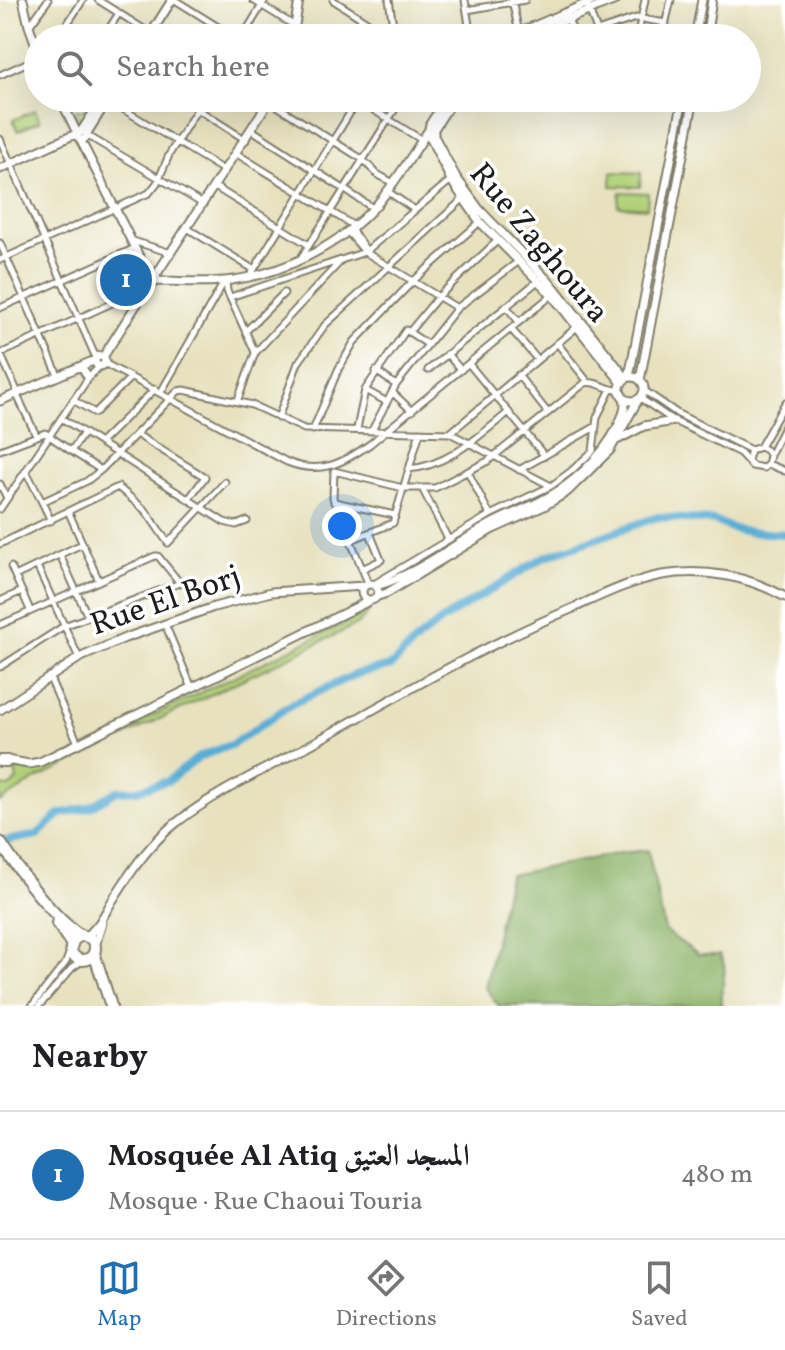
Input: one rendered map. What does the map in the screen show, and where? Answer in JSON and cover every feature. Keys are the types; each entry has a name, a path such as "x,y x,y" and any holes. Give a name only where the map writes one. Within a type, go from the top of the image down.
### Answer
{"highway":[{"path":"0,842 27,884 70,927 92,940 111,1006"},
{"path":"0,853 65,932 76,958 84,960 93,973 104,1006"},
{"path":"72,947 84,936"},
{"path":"84,960 95,950"}],"street":[{"path":"23,0 29,24"},
{"path":"30,24 48,0"},
{"path":"67,24 83,0"},
{"path":"98,0 133,24"},
{"path":"156,24 171,0 214,24"},
{"path":"253,0 263,3 293,24"},
{"path":"296,24 299,0"},
{"path":"333,0 371,24"},
{"path":"389,0 392,24"},
{"path":"465,0 469,24"},
{"path":"467,10 525,0"},
{"path":"546,24 595,0"},
{"path":"556,24 586,5 616,0"},
{"path":"640,24 645,0"},
{"path":"626,24 641,18 666,23 671,0"},
{"path":"698,24 702,0"},
{"path":"708,24 712,0"},
{"path":"512,1 517,24"},
{"path":"249,24 263,3"},
{"path":"586,5 594,24"},
{"path":"112,24 119,13"},
{"path":"568,19 570,24"},
{"path":"0,75 24,63"},
{"path":"68,112 82,134 203,204"},
{"path":"0,169 82,134 98,112"},
{"path":"128,112 225,171"},
{"path":"3,259 149,193 196,112"},
{"path":"203,112 246,140"},
{"path":"0,509 263,112"},
{"path":"285,112 362,159 377,174 393,183"},
{"path":"251,273 349,112"},
{"path":"378,112 422,140"},
{"path":"301,259 393,112"},
{"path":"431,130 440,112"},
{"path":"36,435 0,353 80,319 152,281 225,281 301,259 351,229 373,208 444,112"},
{"name":"Rue El Borj","path":"0,710 79,658 226,603 271,592 370,585 399,579 488,525 542,501 592,462 608,442 624,410 624,385 680,112"},
{"path":"2,760 29,764 40,762 387,593 505,523 559,497 594,468 617,440 641,396 640,380 691,112"},
{"path":"71,119 82,134 152,281"},
{"path":"252,130 373,208"},
{"name":"Rue Zaghoura","path":"431,130 451,180 480,222 539,280 624,385"},
{"name":"Rue Zaghoura","path":"431,130 456,177 479,209 554,287 624,385"},
{"path":"0,139 99,361 287,462 309,469 334,468 403,488 435,488 494,457 588,382"},
{"path":"237,154 351,229 367,252 457,308"},
{"path":"230,297 367,252 451,180"},
{"path":"215,187 309,245"},
{"path":"387,191 415,210"},
{"path":"278,418 304,353 336,313 463,199"},
{"path":"313,430 354,342 412,282 480,222"},
{"path":"187,228 251,273"},
{"path":"410,331 438,297 497,241"},
{"path":"0,243 3,259 58,375"},
{"path":"0,308 134,245 171,253"},
{"path":"652,258 662,260"},
{"path":"372,430 396,385 457,308 519,261"},
{"path":"237,402 255,353 339,263"},
{"path":"428,370 539,280"},
{"path":"225,281 255,353"},
{"path":"100,443 158,390 225,281"},
{"path":"246,331 284,293"},
{"path":"334,468 412,411 552,295"},
{"path":"506,306 519,322"},
{"path":"450,433 577,327"},
{"path":"511,329 537,359"},
{"path":"357,429 365,390 406,330 427,344"},
{"path":"557,343 588,382 610,391"},
{"path":"447,354 461,370"},
{"path":"0,401 99,361"},
{"path":"469,364 543,454"},
{"path":"81,366 88,377"},
{"path":"376,371 396,385"},
{"path":"518,375 548,413"},
{"path":"73,400 95,413 131,377"},
{"path":"374,598 362,594 370,585 490,515 551,486 591,454 600,407 610,391 640,380"},
{"path":"624,385 631,401 641,396"},
{"path":"42,502 87,481 101,470 178,391 184,390 257,406 296,427 313,430 450,433 551,486"},
{"path":"365,390 387,402"},
{"path":"392,392 412,411"},
{"path":"641,396 674,421 740,453 757,469 768,464 785,471"},
{"path":"641,396 751,450 760,447 785,403"},
{"path":"408,469 433,465 469,443 509,412"},
{"path":"61,418 201,508 230,524 247,521"},
{"path":"617,440 644,426 674,421"},
{"path":"768,464 785,425"},
{"path":"519,470 596,426"},
{"path":"351,540 390,526 420,432"},
{"path":"0,450 45,433 101,470"},
{"path":"71,451 84,433"},
{"path":"136,434 205,477 188,500"},
{"path":"760,447 770,456"},
{"path":"748,461 751,450"},
{"path":"334,468 334,502 374,598"},
{"path":"26,471 51,521"},
{"path":"468,472 490,515"},
{"path":"0,544 118,487 146,511 168,543 225,482"},
{"path":"0,484 7,499"},
{"path":"423,490 448,539"},
{"path":"334,502 395,515"},
{"path":"69,513 99,581"},
{"path":"362,569 381,560 370,533"},
{"path":"15,576 82,544"},
{"path":"60,555 88,617"},
{"path":"0,625 157,556 180,584 64,626 0,667"},
{"path":"37,566 79,658"},
{"path":"11,567 30,610"},
{"path":"84,936 94,930 145,854 177,822 496,641 630,584 660,576 692,573 723,575 754,582 785,597"},
{"path":"0,601 22,591"},
{"path":"165,624 192,688"},
{"path":"49,676 78,743"},
{"path":"95,950 103,917"},
{"path":"39,1006 72,947"},
{"path":"32,1006 84,960"}],"green space":[{"path":"36,112 40,121 18,131 13,120"},
{"path":"76,112 89,112 84,120 78,118"},
{"path":"612,172 641,173 640,187 611,186"},
{"path":"620,192 648,193 647,208 618,206"},
{"path":"368,609 369,612 358,624 33,781 0,802 0,786 9,787 17,780 15,769 41,769 348,622"},
{"path":"648,850 665,931 699,955 720,955 725,967 721,1006 499,1006 485,988 509,875"}],"waterway":[{"path":"0,842 37,835 60,814 90,807 117,791 137,790 168,781 199,757 233,744 292,704 356,674 391,666 442,620 544,557 657,517 715,521 750,532 785,534"}],"place":[{"name":"Mosquée Al Atiq المسجد العتيق","path":"126,280"}]}
